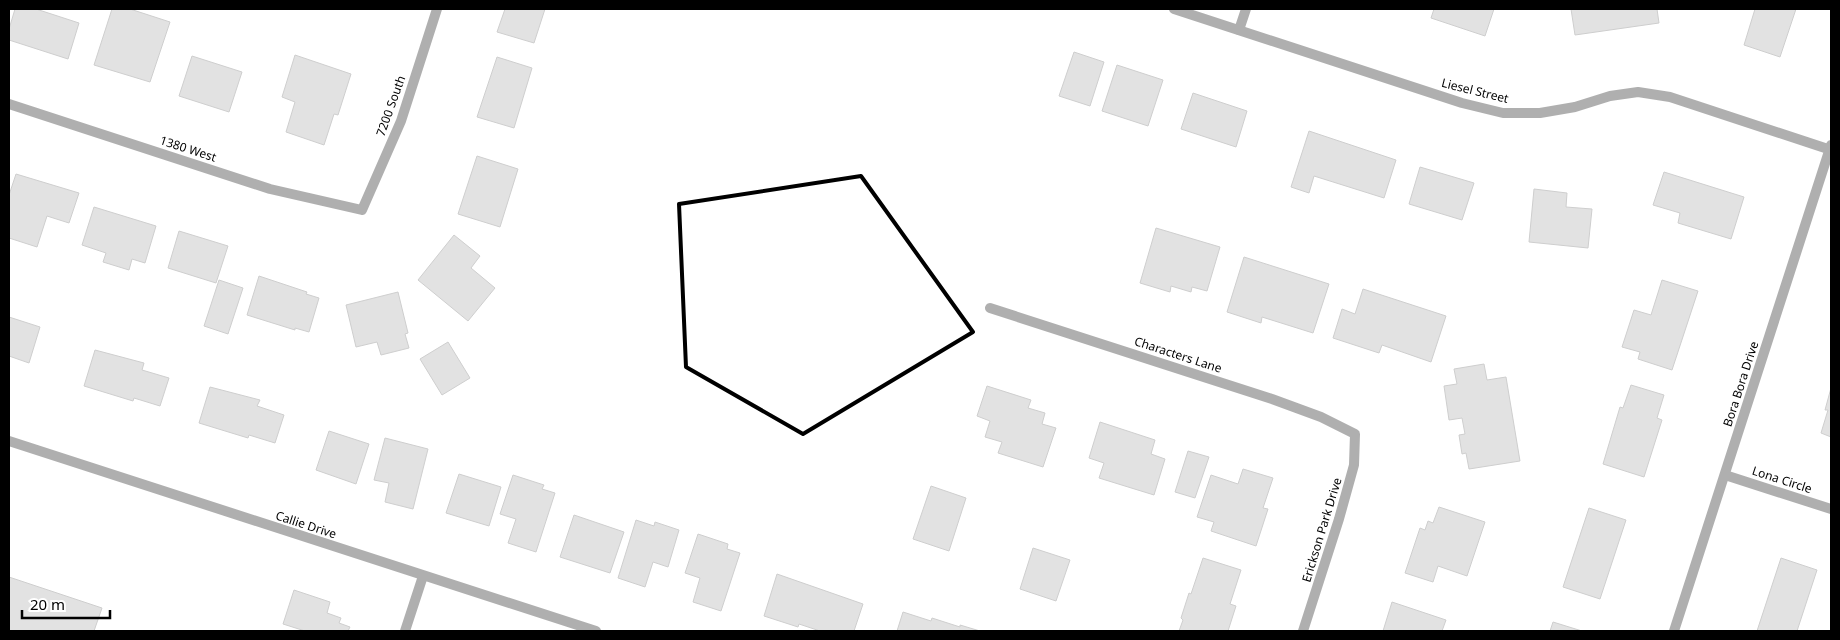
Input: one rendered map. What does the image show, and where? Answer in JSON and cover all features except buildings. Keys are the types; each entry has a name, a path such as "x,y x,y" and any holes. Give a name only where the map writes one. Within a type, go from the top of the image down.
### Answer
{"street":[{"name":"7200 South","path":"362,210 401,121 437,9"},
{"name":"Liesel Street","path":"1174,9 1462,103 1502,112 1540,113 1576,107 1610,96 1638,92 1670,96 1831,148"},
{"path":"1239,30 1246,9"},
{"name":"1380 West","path":"9,104 270,189 362,210"},
{"name":"Bora Bora Drive","path":"1674,631 1831,148"},
{"name":"Characters Lane","path":"990,308 1272,399 1321,417 1355,434"},
{"name":"Erickson Park Drive","path":"1303,631 1339,520 1354,465 1355,434"},
{"name":"Callie Drive","path":"9,441 596,631"},
{"name":"Lona Circle","path":"1725,475 1831,509"},
{"path":"405,631 423,576"}],"highlighted area":[{"path":"861,176 973,332 803,434 686,367 679,204"}]}
